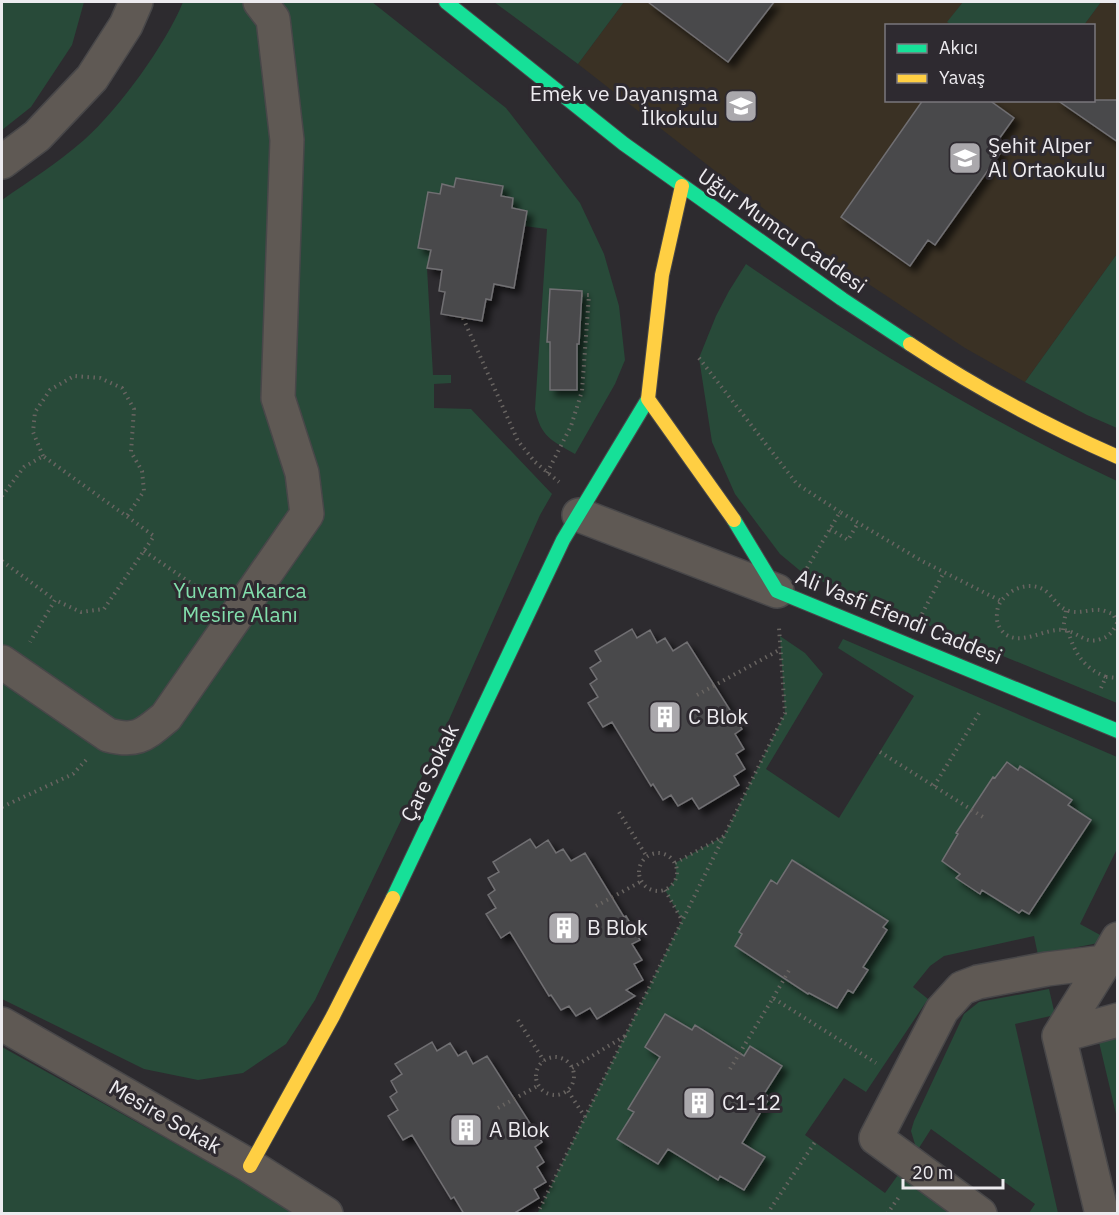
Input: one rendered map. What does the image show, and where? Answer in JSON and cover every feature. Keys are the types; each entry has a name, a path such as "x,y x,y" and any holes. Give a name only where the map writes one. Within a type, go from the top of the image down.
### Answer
{"street":[{"path":"2,162 37,136 92,78 126,25 135,2"},
{"path":"7,666 108,735 119,738 142,736 166,717 307,514 302,473 278,398 287,140 273,19 260,2"},
{"name":"Uğur Mumcu Caddesi","path":"446,2 624,144 842,299 949,370 1019,410 1118,457"},
{"path":"648,399 662,276 682,186"},
{"name":"Çare Sokak","path":"249,1166 333,1016 413,858 563,540 648,399"},
{"name":"Ali Vasfi Efendi Caddesi","path":"648,399 738,526 790,582 1118,731"},
{"path":"579,515 790,582"},
{"path":"1102,1214 1059,1036 1111,951"},
{"path":"980,1214 876,1138 942,1010 962,988 978,982 1047,969 1111,951"},
{"path":"1059,1036 1118,1020"},
{"name":"Mesire Sokak","path":"2,1024 249,1166 326,1214"}],"path":[{"path":"464,318 518,441 547,473 571,426 582,391 589,295 582,295"},
{"path":"699,358 797,484 858,523 944,572 1001,601"},
{"path":"2,561 56,600 81,612 104,609 154,536 44,456 33,432 35,412 50,390 74,376 100,378 122,388 134,409 131,452 142,471 144,491 127,516"},
{"path":"2,496 24,467 44,456"},
{"path":"537,1214 785,713 781,649 790,582 840,512"},
{"path":"830,529 849,540 858,523"},
{"path":"144,551 237,614"},
{"path":"918,621 944,572"},
{"path":"1032,586 1047,592 1066,610 1088,612 1100,610 1113,614 1117,624 1108,636 1100,640 1082,639 1062,630 1016,638 1006,635 999,627 996,617 1001,601 1011,591 1021,587 1032,586"},
{"path":"7,666 56,600"},
{"path":"1062,630 1066,610"},
{"path":"1068,631 1074,651 1095,672 1106,677 1118,678"},
{"path":"697,695 781,649"},
{"path":"1098,694 1106,677"},
{"path":"934,786 986,701"},
{"path":"2,807 73,774 108,735"},
{"path":"880,752 983,817"},
{"path":"619,812 647,857"},
{"path":"675,863 724,836"},
{"path":"653,854 665,854 675,863 677,875 675,881 665,890 653,891 642,881 640,866 647,857 653,854"},
{"path":"596,906 642,881"},
{"path":"665,890 682,920"},
{"path":"730,1069 791,967"},
{"path":"773,998 905,1081"},
{"path":"518,1020 544,1061"},
{"path":"572,1068 625,1036"},
{"path":"556,1058 568,1062 572,1068 574,1080 568,1091 550,1095 539,1085 537,1071 544,1061 556,1058"},
{"path":"498,1108 539,1085"},
{"path":"568,1091 585,1117"},
{"path":"767,1214 815,1142"}],"shaded area":[{"name":"Şehit Alper Al Ortaokulu","path":"624,2 963,2 948,22 951,24 885,24 885,102 1095,102 1095,24 1085,24 1101,2 1111,2 1118,6 1117,254 1025,382 965,348 858,277 773,216 578,64"}],"green space":[{"path":"2,2 84,2 72,45 31,107 2,130"},
{"name":"Yuvam Akarca Mesire Alanı","path":"183,2 372,2 506,108 580,203 604,254 619,306 625,360 615,384 575,454 548,437 540,426 535,409 547,229 524,226 527,211 512,208 513,198 501,196 502,186 456,178 454,187 442,184 440,194 428,192 418,248 431,250 427,268 433,375 451,375 451,383 434,384 434,408 471,409 552,494 540,515 448,722 315,1000 286,1044 243,1073 198,1080 144,1069 2,999 2,200 64,156 98,127 126,94 153,56"},
{"path":"494,2 624,2 578,64"},
{"path":"963,2 1101,2 1085,24 950,24 947,22"},
{"path":"1117,254 1117,428 1025,382"},
{"path":"746,264 881,353 973,407 1068,458 1117,481 1117,703 804,574 780,554 735,494 712,442 699,358 716,316"},
{"path":"780,636 805,653 823,674 766,769 839,818 914,696 838,648 843,639 1117,757 1117,849 1080,924 1102,936 1098,943 1038,955 1034,936 944,956 930,966 913,987 928,999 866,1092 844,1078 805,1135 885,1193 898,1175 951,1213 537,1214 682,920 665,890 672,885 675,878 675,863 724,836 785,713"},
{"path":"1049,989 1055,1015 1015,1024 1058,1213 1029,1213 1035,1204 931,1129 917,1151 911,1131 964,1014 979,1002"},
{"path":"1117,1037 1117,1118 1099,1042"},
{"path":"2,1047 300,1213 2,1213"}],"building":[{"path":"648,2 774,2 728,62"},
{"path":"1118,100 1118,142 1060,102"},
{"name":"Şehit Alper Al Ortaokulu","path":"922,102 992,102 1014,118 994,146 1001,152 935,245 928,240 910,266 841,217"},
{"path":"456,178 503,186 501,196 513,198 512,208 527,211 514,288 494,284 491,300 486,299 482,321 441,314 445,292 439,291 442,270 427,268 431,250 418,248 428,192 440,194 442,184 454,187"},
{"path":"550,289 582,291 579,344 577,344 577,390 550,390 550,342 547,342"},
{"name":"C Blok","path":"632,629 637,638 650,630 657,643 665,638 673,651 687,642 742,729 735,734 744,749 736,754 745,769 734,776 739,785 699,809 692,798 678,806 671,795 663,800 653,784 651,786 612,722 603,727 588,703 598,697 590,684 597,679 590,668 601,661 595,651"},
{"path":"1007,762 1018,770 1020,766 1072,800 1068,805 1091,820 1029,914 1022,910 1019,913 982,890 980,894 956,878 960,874 942,861 958,834 956,833 993,777 995,778"},
{"name":"B Blok","path":"530,839 536,848 548,840 556,853 563,849 571,861 585,853 640,940 632,944 642,960 634,964 643,980 626,990 635,996 597,1019 590,1008 576,1016 569,1006 561,1010 551,995 549,996 510,932 501,938 486,914 496,908 488,895 495,890 488,878 499,872 493,862"},
{"path":"792,860 888,921 883,927 887,930 863,967 868,970 853,993 848,990 837,1008 808,994 735,946 742,934 739,932 771,880 777,884"},
{"name":"C1-12","path":"665,1014 692,1030 695,1025 744,1056 750,1046 782,1066 764,1094 770,1097 742,1143 765,1157 744,1190 720,1176 718,1180 668,1149 658,1164 617,1139 634,1112 628,1109 660,1057 645,1047"},
{"name":"A Blok","path":"432,1042 437,1051 450,1043 458,1056 466,1051 473,1064 487,1056 542,1142 535,1147 544,1162 537,1167 546,1182 534,1189 539,1198 513,1214 464,1214 454,1197 451,1199 412,1135 403,1140 388,1116 398,1110 390,1097 397,1092 391,1081 402,1074 395,1064"}],"traffic: fast":[{"path":"446,2 624,144 842,299 910,344"},
{"path":"393,898 563,540 648,399"},
{"path":"734,520 777,591 1118,731"}],"traffic: slow":[{"path":"682,186 662,275 648,399 734,520"},
{"path":"910,344 1011,405 1118,457"},
{"path":"250,1166 333,1016 393,898"}],"place":[{"name":"Emek ve Dayanışma İlkokulu","path":"741,106"},
{"name":"Şehit Alper Al Ortaokulu","path":"965,158"},
{"name":"C Blok","path":"665,717"},
{"name":"B Blok","path":"564,928"},
{"name":"C1-12","path":"699,1103"},
{"name":"A Blok","path":"466,1130"}]}
